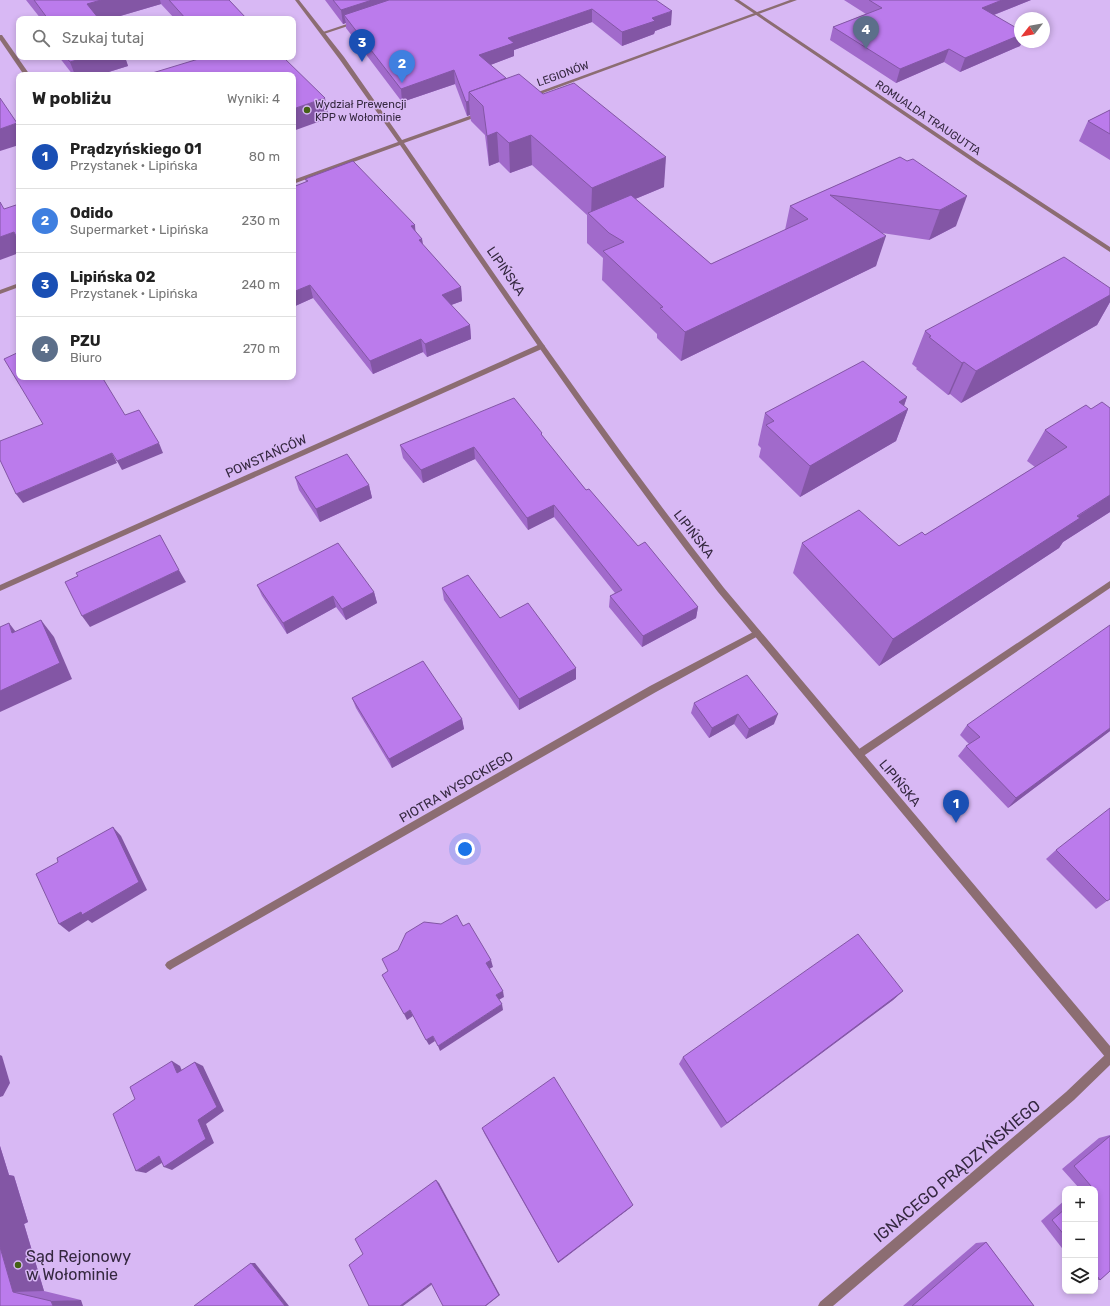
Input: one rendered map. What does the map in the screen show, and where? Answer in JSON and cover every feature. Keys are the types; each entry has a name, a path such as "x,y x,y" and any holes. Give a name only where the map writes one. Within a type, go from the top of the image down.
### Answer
{"street":[{"name":"LIPIŃSKA","path":"298,0 400,142 598,427 674,530 757,633 1110,1054"},
{"name":"ROMUALDA TRAUGUTTA","path":"736,0 952,146 1110,250"},
{"name":"LEGIONÓW","path":"529,97 795,0"},
{"path":"322,33 359,21"},
{"path":"0,36 16,59"},
{"path":"17,60 25,72"},
{"path":"296,181 486,112"},
{"path":"0,292 16,286"},
{"name":"POWSTAŃCÓW","path":"0,588 542,346"},
{"path":"859,754 1110,584"},
{"name":"PIOTRA WYSOCKIEGO","path":"170,966 653,689 757,633"},
{"name":"IGNACEGO PRĄDZYŃSKIEGO","path":"824,1306 1070,1096 1110,1058"}],"building":[{"path":"34,0 101,0 87,4 97,16 46,16"},
{"path":"169,0 229,0 244,16 183,16"},
{"path":"333,0 372,0 341,10"},
{"path":"389,0 656,0 672,11 652,18 655,21 622,32 592,9 508,38 514,43 479,55 506,78 469,92 469,101 466,102 454,70 401,89 344,15"},
{"path":"869,0 1002,0 982,8 1014,27 1014,38 965,58 949,49 900,69 833,27 882,8"},
{"path":"195,60 286,60 325,98 296,108 296,72 156,72"},
{"path":"519,74 543,94 574,83 666,157 592,188 531,135 509,143 497,132 487,136 483,106 469,92"},
{"path":"0,98 16,123 0,129"},
{"path":"1110,110 1110,134 1088,121"},
{"path":"900,157 907,161 913,159 967,196 940,210 830,195 886,236 685,332 660,308 663,307 603,251 624,242 609,233 588,213 631,195 711,264 808,219 790,206"},
{"path":"353,161 415,225 411,226 422,239 419,240 461,287 442,295 470,325 425,344 421,339 370,361 310,285 296,291 296,186 308,181 305,179"},
{"path":"0,202 4,209 16,205 16,236 14,232 0,237"},
{"path":"1064,257 1110,288 1110,295 976,371 964,362 962,363 929,337 931,336 925,331"},
{"path":"16,353 16,379 4,359"},
{"path":"863,361 907,397 899,402 908,409 810,466 766,425 774,421 765,413"},
{"path":"17,380 104,380 125,415 139,410 159,443 117,461 112,453 16,494 0,460 0,441 43,424"},
{"path":"514,398 586,490 589,489 638,546 645,542 698,607 643,636 610,596 622,590 554,505 527,518 474,447 421,470 400,445"},
{"path":"1102,402 1110,408 1110,495 1077,516 1080,518 893,639 802,543 859,510 899,546 922,532 925,535 1067,447 1045,430 1086,405 1091,409"},
{"path":"347,454 369,485 316,509 295,477"},
{"path":"160,535 179,570 82,616 65,582 78,576 76,573"},
{"path":"338,543 374,592 342,609 333,596 283,623 257,585"},
{"path":"468,575 500,618 528,603 576,668 519,699 442,588"},
{"path":"41,620 60,663 0,691 0,627 9,623 12,633"},
{"path":"1110,625 1110,728 1016,798 966,746 980,737 967,725"},
{"path":"423,661 462,719 389,759 352,698"},
{"path":"747,675 778,714 749,729 738,714 712,728 694,703"},
{"path":"1110,808 1110,899 1107,901 1056,850"},
{"path":"113,827 139,882 82,915 81,912 59,924 36,874 58,862 57,858"},
{"path":"457,915 463,926 469,923 491,960 486,963 503,991 496,995 502,1004 438,1046 433,1036 426,1040 410,1010 404,1014 382,975 388,971 382,959 398,950 406,933 424,922 441,924"},
{"path":"858,934 903,991 727,1123 683,1057"},
{"path":"172,1061 177,1073 195,1062 217,1107 198,1120 206,1139 164,1167 159,1156 136,1171 113,1114 135,1099 130,1087"},
{"path":"554,1077 633,1205 558,1262 482,1128"},
{"path":"1110,1136 1110,1271 1100,1280 1098,1277 1098,1186 1091,1186 1074,1166"},
{"path":"436,1180 499,1295 485,1306 443,1306 431,1283 400,1306 369,1306 349,1265 363,1254 355,1239"},
{"path":"1062,1212 1062,1232 1052,1220"},
{"path":"986,1242 1034,1306 912,1306"},
{"path":"0,1247 13,1292 51,1301 53,1306 0,1306"},
{"path":"251,1263 285,1306 194,1306"}],"place":[{"name":"PZU","path":"866,49"},
{"name":"Lipińska 02","path":"362,62"},
{"name":"Odido","path":"402,83"},
{"name":"Wydział Prewencji KPP w Wołominie","path":"307,110"},
{"name":"Prądzyńskiego 01","path":"956,823"},
{"name":"Sąd Rejonowy w Wołominie","path":"18,1265"}]}
